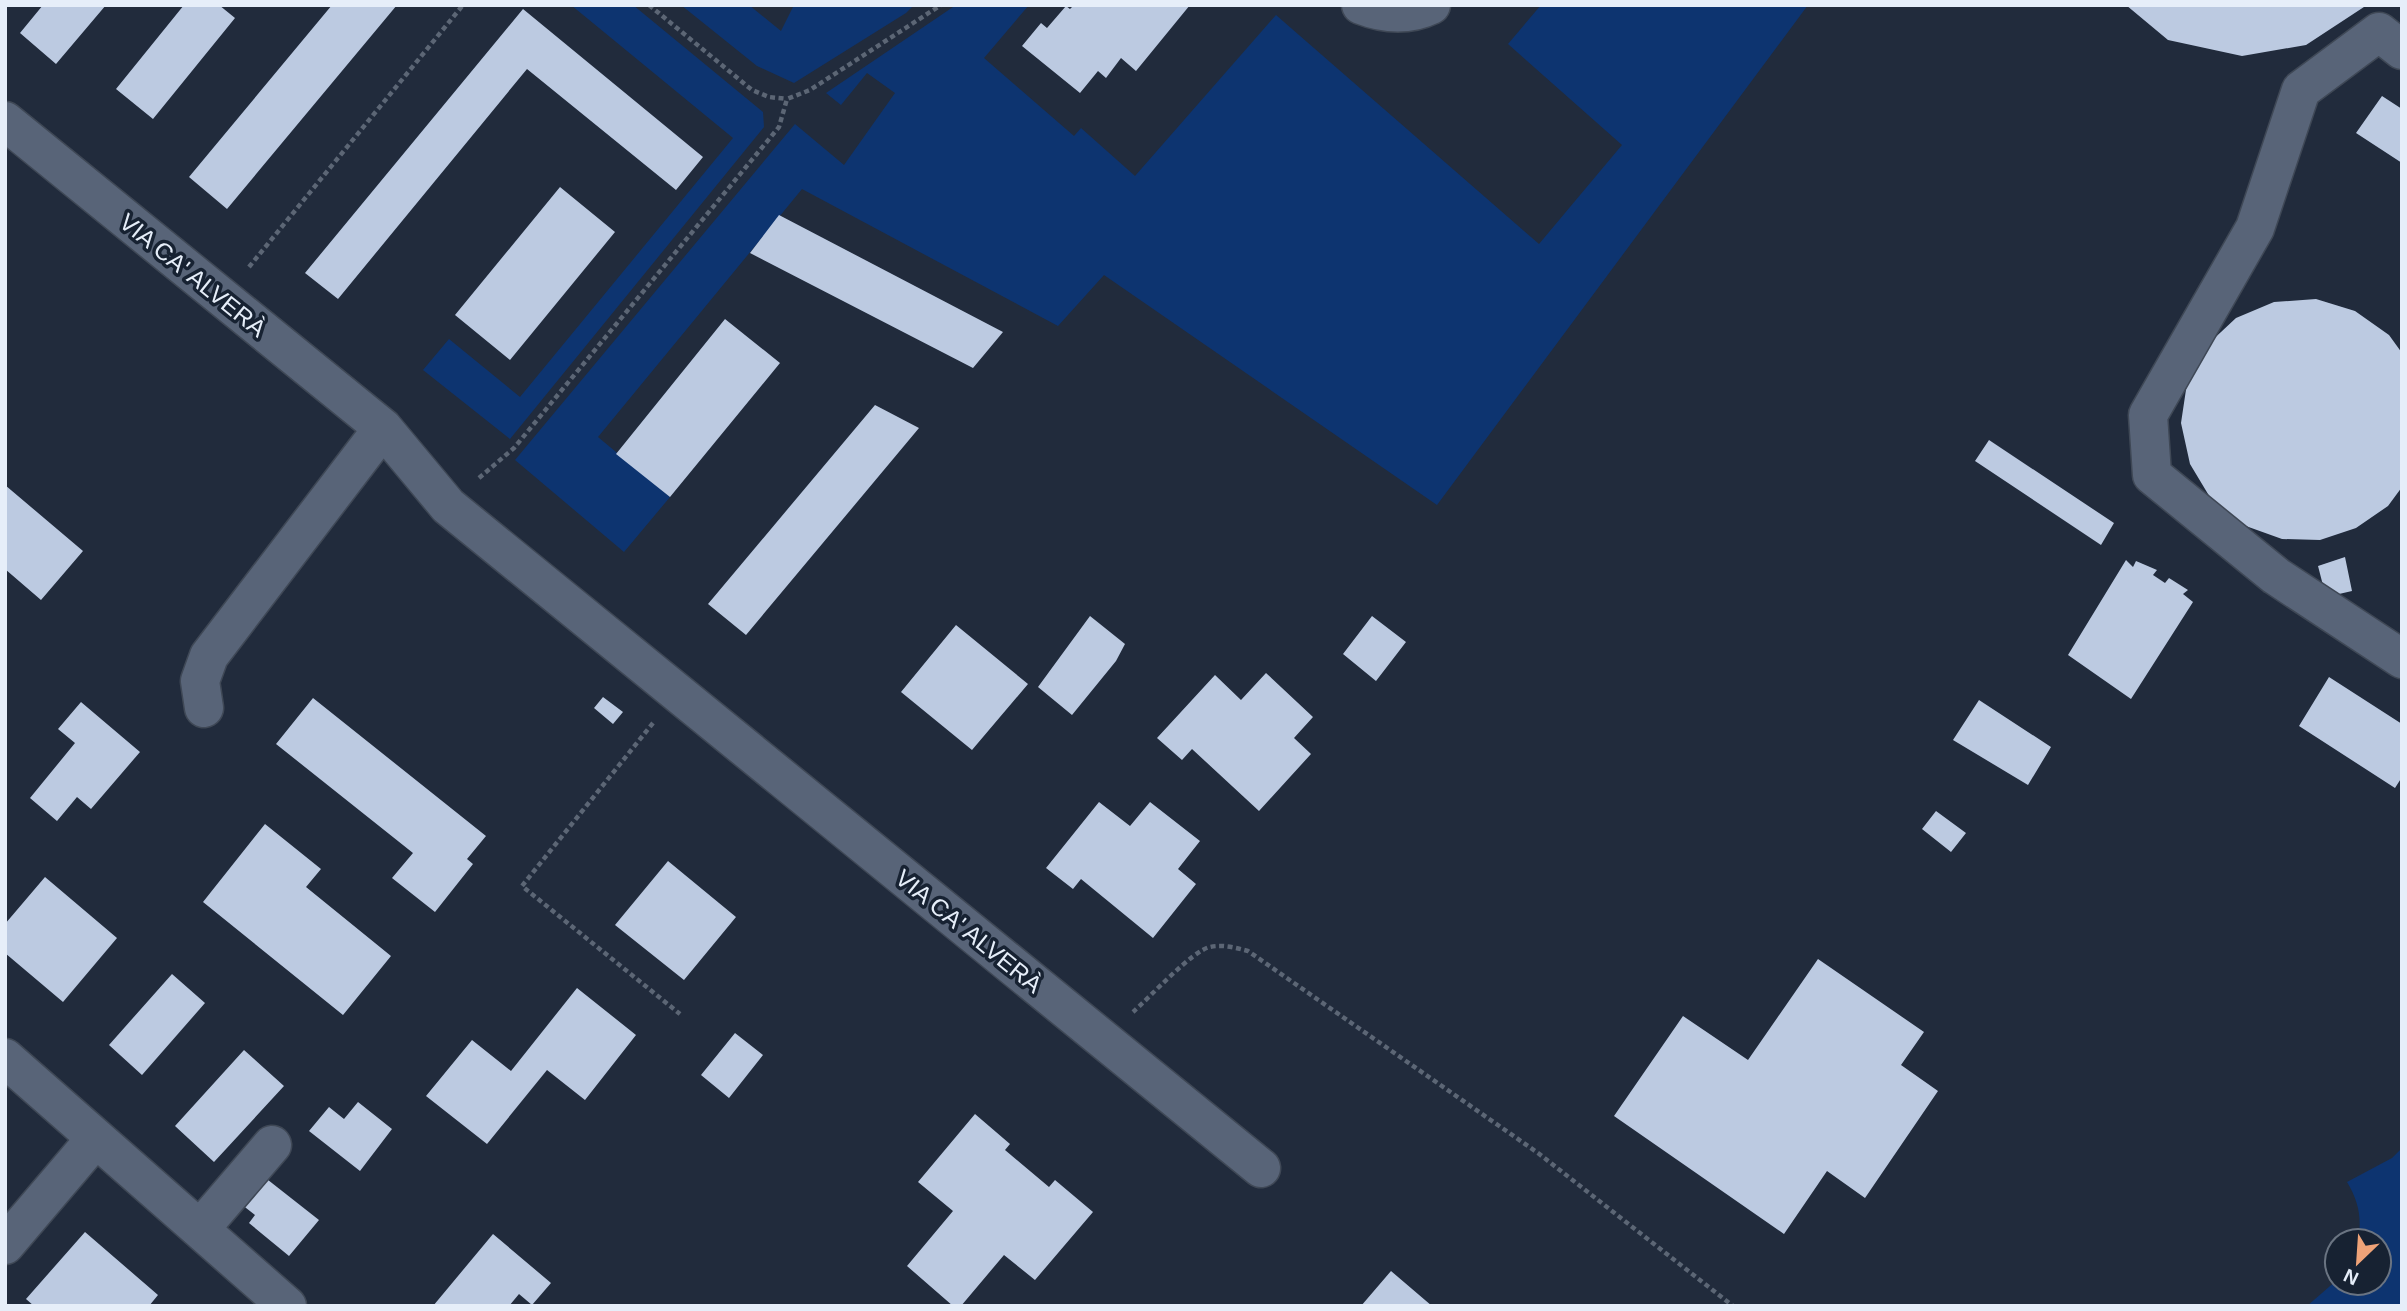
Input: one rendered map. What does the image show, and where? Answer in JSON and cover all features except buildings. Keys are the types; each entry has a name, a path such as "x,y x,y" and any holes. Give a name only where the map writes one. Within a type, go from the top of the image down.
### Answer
{"street":[{"path":"1361,5 1377,11 1401,13 1422,10 1431,5"},
{"path":"2402,50 2379,32 2301,90 2255,228 2148,415 2152,475 2276,576 2402,659"},
{"name":"VIA CA' ALVERÀ","path":"5,121 383,428 448,506 1261,1168"},
{"path":"204,708 200,681 209,656 383,428"},
{"path":"5,1058 287,1306"},
{"path":"5,1245 96,1138"},
{"path":"200,1229 272,1144"}],"path":[{"path":"222,299 463,5"},
{"path":"649,5 752,89 769,97 787,99 810,90 941,5"},
{"path":"448,506 514,448 779,127 787,99"},
{"path":"678,693 522,886 680,1014"},
{"path":"1154,994 1207,947 1227,946 1248,951 1538,1153 1733,1306"}],"shaded area":[{"path":"571,5 633,5 763,112 764,127 510,439 423,370 449,339 520,397 733,138"},
{"path":"681,5 749,5 781,31 794,5 914,5 906,13 794,83 757,66"},
{"path":"956,5 1029,5 984,58 1074,136 1081,128 1135,176 1276,15 1539,244 1622,145 1508,44 1541,5 1808,5 1437,505 1104,275 1058,326 802,189 598,437 670,497 624,552 515,460 795,124 844,165 895,93 867,73 841,105 826,93"},
{"path":"2402,1148 2402,1306 2307,1306 2323,1292 2323,1297 2393,1297 2393,1227 2360,1227 2358,1210 2347,1182 2392,1158"}]}
